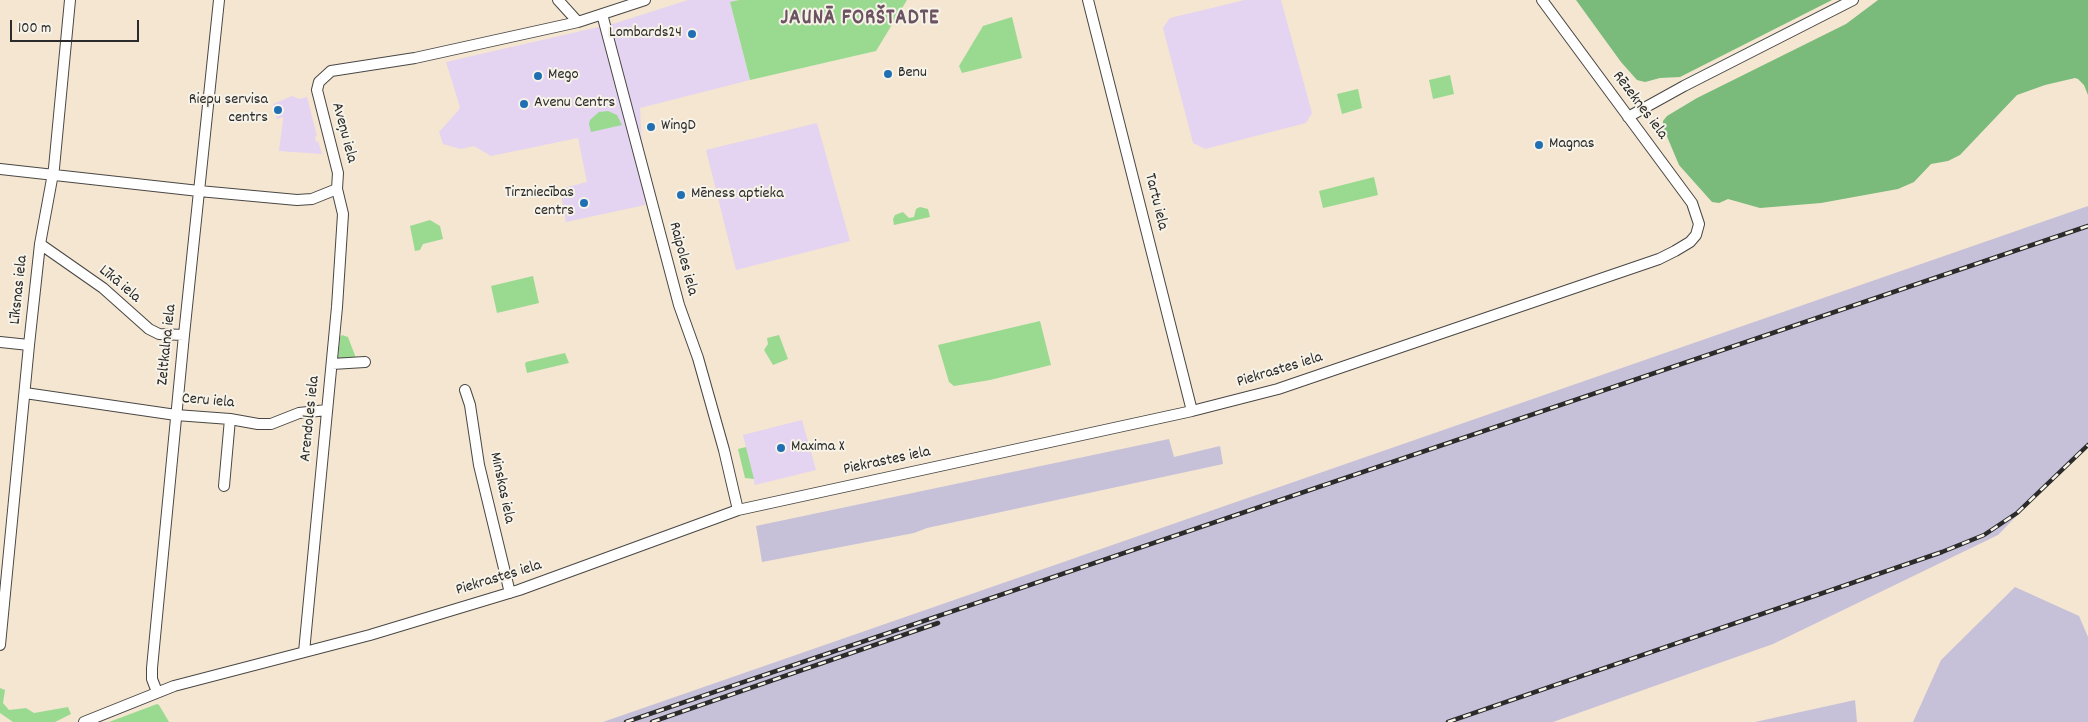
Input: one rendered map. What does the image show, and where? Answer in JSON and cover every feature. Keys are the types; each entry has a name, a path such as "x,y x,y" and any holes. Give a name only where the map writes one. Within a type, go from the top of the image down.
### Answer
{"street":[{"name":"Līksnas iela","path":"0,644 29,345 40,244 52,175 70,0"},
{"name":"Zeltkalna iela","path":"157,692 152,679 152,668 219,0"},
{"path":"558,0 578,22"},
{"name":"Aveņu iela","path":"0,169 199,191 297,200 312,199 338,189 338,173 317,90 319,82 331,71 415,58 578,22 645,0"},
{"name":"Tartu iela","path":"1088,0 1192,411"},
{"name":"Rēzeknes iela","path":"1542,0 1692,203 1699,224 1696,235"},
{"path":"1628,117 1684,86 1853,0"},
{"name":"Raipoles iela","path":"602,14 679,305 698,358 724,450 738,510"},
{"name":"Arendoles iela","path":"304,652 337,307 342,214 338,189"},
{"name":"Piekrastes iela","path":"84,722 157,692 304,652 545,582 687,527 738,510 1192,411 1278,388 1659,259 1676,252 1696,235"},
{"name":"Līkā iela","path":"40,244 103,288 149,329 159,334 184,335"},
{"path":"0,342 29,345"},
{"path":"332,364 365,362"},
{"name":"Minskas iela","path":"465,390 470,405 480,465 510,593"},
{"name":"Ceru iela","path":"25,393 176,415 230,418 258,424 271,424 299,413 327,410"},
{"path":"224,486 230,418"}],"shaded area":[{"path":"688,0 739,0 730,2 750,80 640,108 645,205 566,222 560,189 587,182 578,138 491,156 474,146 461,149 443,144 439,132 460,107 446,62 616,23"},
{"path":"1245,0 1281,0 1312,113 1306,123 1205,149 1193,143 1163,28 1170,18"},
{"path":"292,96 299,99 307,97 317,136 315,137 316,142 318,141 322,154 279,151 283,117 277,119 273,104"},
{"path":"817,123 850,241 736,270 706,150"},
{"path":"2088,206 2088,442 1998,535 1773,644 1553,722 603,722"},
{"path":"802,420 816,470 755,485 743,435"},
{"path":"1169,439 1174,457 1220,446 1223,464 927,528 914,533 762,562 756,526"},
{"path":"2015,587 2079,616 2088,637 2088,722 1913,722 1941,660"},
{"path":"1855,700 1857,722 1755,722"}],"green space":[{"path":"739,0 907,0 876,51 750,80 730,2"},
{"path":"1576,0 1832,0 1680,77 1660,78 1645,82 1637,80 1621,62"},
{"path":"1878,0 2088,0 2088,95 2084,85 2075,78 2045,85 2017,95 1960,155 1948,161 1931,164 1914,182 1898,189 1821,203 1760,208 1728,199 1719,203 1712,202 1679,165 1663,127 1663,121 1667,116 1697,98 1846,24"},
{"path":"1012,17 1022,58 962,73 959,66 983,26"},
{"path":"1450,75 1454,94 1433,99 1429,80"},
{"path":"1358,89 1362,108 1342,114 1337,94"},
{"path":"608,111 617,115 622,125 591,132 590,120 599,112"},
{"path":"1374,177 1378,195 1323,208 1319,191"},
{"path":"920,207 928,209 930,217 894,225 893,219 895,215 903,212 909,218 914,217 916,209"},
{"path":"430,220 440,226 443,239 423,244 420,250 415,251 410,226"},
{"path":"533,276 539,303 497,313 491,286"},
{"path":"1040,321 1051,365 990,380 954,386 949,382 938,345"},
{"path":"342,335 348,337 356,358 338,358 340,337"},
{"path":"779,335 788,359 773,365 764,350 768,344 767,338"},
{"path":"565,353 569,363 527,373 526,362"},
{"path":"746,447 754,479 745,478 738,449"},
{"path":"0,688 5,690 3,703 9,710 26,708 34,713 68,707 71,714 55,722 13,722 0,713"},
{"path":"157,704 169,722 109,722"}],"railway":[{"path":"626,722 2088,226"},
{"path":"1448,722 1942,552 1984,535 2017,513 2088,445"},
{"path":"652,722 938,623"}],"place":[{"name":"Lombards24","path":"692,34"},
{"name":"Benu","path":"888,74"},
{"name":"Mego","path":"538,76"},
{"name":"Avenu Centrs","path":"524,104"},
{"name":"Riepu servisa centrs","path":"278,110"},
{"name":"WingD","path":"651,127"},
{"name":"Magnas","path":"1539,145"},
{"name":"Mēness aptieka","path":"681,195"},
{"name":"Tirzniecības centrs","path":"584,203"},
{"name":"Maxima X","path":"781,448"}],"district":[{"name":"JAUNĀ FORŠTADTE","path":"860,20"}]}
